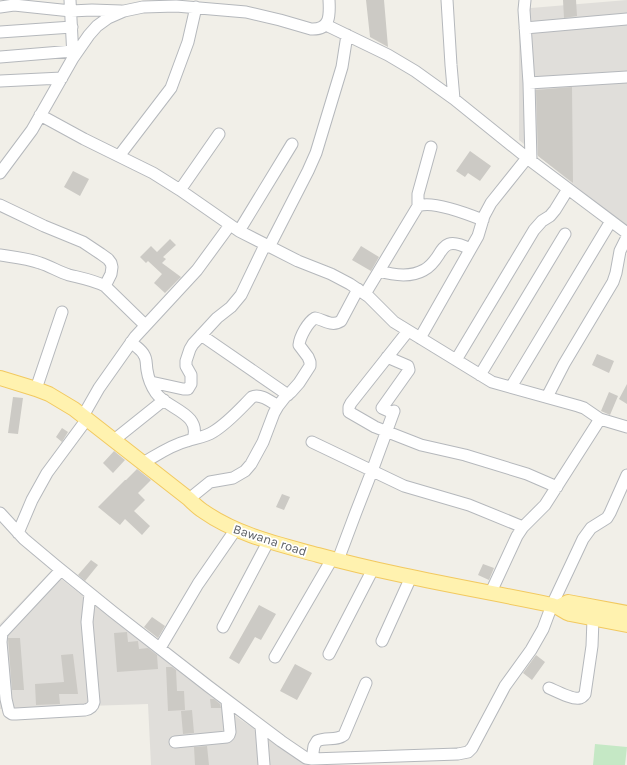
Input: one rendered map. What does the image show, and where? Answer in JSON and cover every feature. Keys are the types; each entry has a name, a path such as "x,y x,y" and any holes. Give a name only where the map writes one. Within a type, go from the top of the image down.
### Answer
{"main road":[{"name":"Bawana road","path":"0,378 36,389 61,401 85,417 143,462 202,511 224,524 268,542 373,569 555,606 565,613 627,625"},
{"name":"Bawana road","path":"555,606 568,602 627,612"}],"street":[{"path":"0,173 28,135 62,78 73,54 89,34 108,18 143,4 176,6 204,5 246,12 310,29 319,29 324,27 328,22 329,0"},
{"path":"447,0 454,99"},
{"path":"420,338 478,236 483,220 491,203 529,160 529,83 524,10 525,0"},
{"path":"0,7 14,5 70,5 92,10 124,11"},
{"path":"70,5 73,54"},
{"path":"119,156 170,88 204,5"},
{"path":"525,28 627,19"},
{"path":"326,25 395,59 415,72 454,99 529,160 627,233"},
{"path":"0,32 72,27"},
{"path":"151,382 183,389 188,389 190,387 192,379 186,366 186,361 190,349 217,318 241,295 308,171 316,153 342,67 347,35"},
{"path":"0,57 73,54"},
{"path":"529,83 627,77"},
{"path":"0,81 62,78"},
{"path":"40,115 84,139 153,173 235,228 267,246 350,284 369,297 387,315 408,331 492,382 584,408 600,419 627,427"},
{"path":"180,190 219,134"},
{"path":"18,533 32,500 47,473 85,417 99,388 131,342 235,228 292,144"},
{"path":"189,499 210,482 233,478 245,471 251,464 263,442 278,406 299,383 310,366 308,357 299,345 300,339 310,322 315,318 333,324 341,321 379,271 418,206 418,194 431,147"},
{"path":"456,360 534,230 555,210 568,189"},
{"path":"0,205 44,226 83,242 102,254 108,259 112,267 111,274 105,286"},
{"path":"418,206 430,205 446,208 467,213 483,220"},
{"path":"511,387 611,220"},
{"path":"480,375 565,234"},
{"path":"547,397 564,364 613,282 620,251 627,237"},
{"path":"379,271 395,275 412,274 424,270 431,266 443,248 448,244 457,244 470,250"},
{"path":"0,255 30,260 58,271 105,286 145,325"},
{"path":"36,389 62,312"},
{"path":"408,331 351,403 348,412 386,432 421,445 465,454 527,474 557,487"},
{"path":"201,335 288,395"},
{"path":"131,342 145,356 147,370 156,393 188,417 195,427 196,432 193,439"},
{"path":"275,657 335,560 372,471 394,412 382,408 409,370 408,366 387,357"},
{"path":"143,462 181,443 214,432 252,397 255,396 263,398 278,406"},
{"path":"114,440 164,400"},
{"path":"490,592 517,536 523,527 545,505 600,419"},
{"path":"312,442 409,488 469,506 523,527"},
{"path":"0,513 18,533 90,594 227,701 306,758 458,754 468,752 470,750 505,686 531,650 555,606 583,539 591,528 607,518 627,475"},
{"path":"160,648 198,584 236,529"},
{"path":"223,627 268,542"},
{"path":"329,654 373,569"},
{"path":"61,570 2,633 1,642 6,699 9,712 16,714 78,711 91,708 94,702 87,622 90,594"},
{"path":"382,641 411,577"},
{"path":"549,688 574,698 583,697 585,694 592,646 593,619"},
{"path":"312,759 314,746 317,741 321,739 342,737 366,683"},
{"path":"175,742 224,737 229,735 227,701"},
{"path":"262,726 264,765"},
{"path":"403,756 410,765"}],"shaded area":[{"path":"627,0 627,228 519,140 519,9"},
{"path":"51,571 241,720 311,765 151,765 148,704 0,709 0,624"}],"green space":[{"path":"595,744 627,747 625,765 593,765"}],"building":[{"path":"366,0 384,0 388,47 370,37"},
{"path":"563,0 576,0 577,16 564,18"},
{"path":"572,87 573,183 538,156 536,90"},
{"path":"470,151 491,166 480,181 468,173 465,177 456,171"},
{"path":"73,171 89,179 80,196 64,187"},
{"path":"170,239 176,245 163,257 166,259 162,263 181,277 165,293 154,283 162,274 148,261 146,263 140,257 151,246 157,252"},
{"path":"361,246 379,257 371,271 352,260"},
{"path":"597,354 614,361 609,373 592,365"},
{"path":"627,384 627,404 619,399"},
{"path":"609,392 618,396 610,415 601,411"},
{"path":"13,397 23,398 18,434 8,433"},
{"path":"62,428 68,432 62,442 56,437"},
{"path":"114,451 125,460 113,473 103,463"},
{"path":"137,469 151,480 138,493 145,500 134,511 150,526 142,535 125,519 120,525 98,507"},
{"path":"282,494 290,497 284,510 276,507"},
{"path":"91,560 98,565 85,581 78,575"},
{"path":"483,564 494,568 489,580 478,575"},
{"path":"259,605 276,614 261,640 255,637 239,664 229,658"},
{"path":"152,617 165,626 158,638 144,627"},
{"path":"127,632 128,642 138,641 139,649 148,648 157,655 158,669 117,672 114,633"},
{"path":"8,638 20,638 24,690 12,690"},
{"path":"73,654 78,694 59,694 60,704 36,705 35,684 64,682 61,655"},
{"path":"536,655 545,662 532,680 523,673"},
{"path":"295,664 312,673 297,700 280,691"},
{"path":"166,667 172,667 176,670 177,691 184,691 185,710 168,711"},
{"path":"210,699 214,699 220,704 221,708 211,708"},
{"path":"192,710 194,733 183,734 181,711"},
{"path":"207,746 209,765 195,765 194,747"}]}
